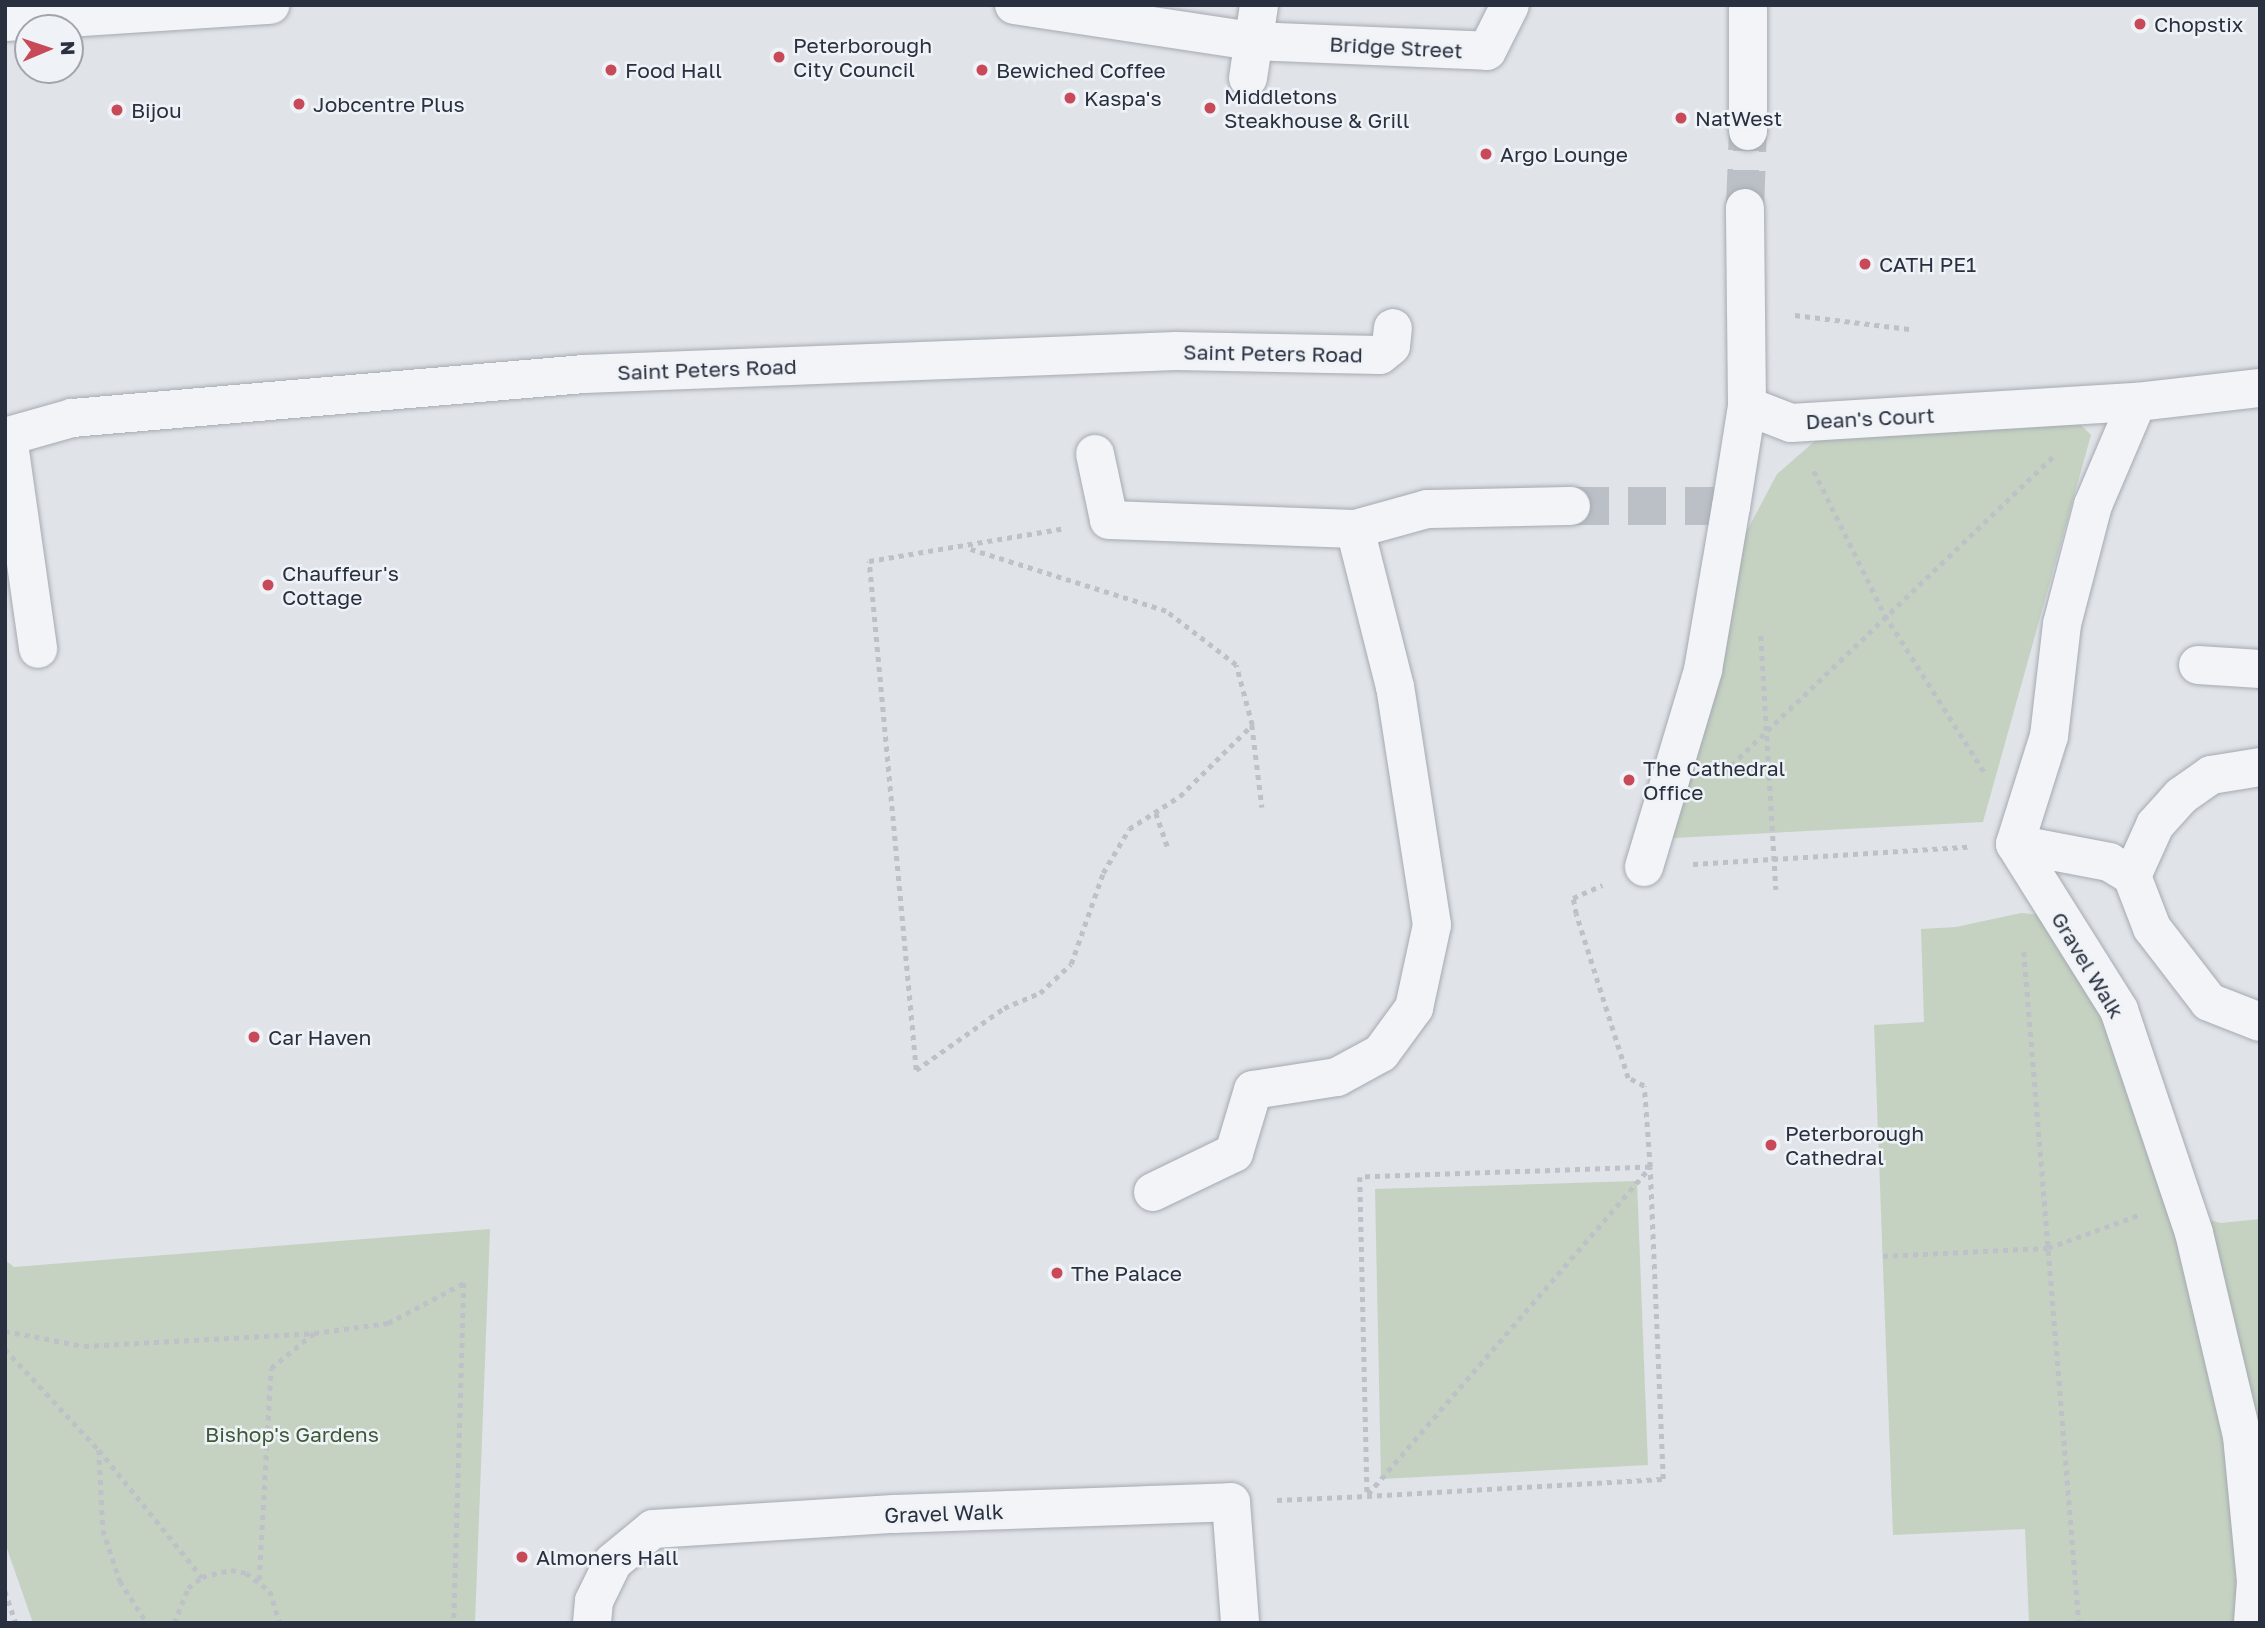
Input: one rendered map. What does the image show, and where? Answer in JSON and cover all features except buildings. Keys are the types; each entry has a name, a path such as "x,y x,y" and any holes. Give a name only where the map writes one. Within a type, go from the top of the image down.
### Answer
{"street":[{"path":"5,22 270,5"},
{"name":"Bridge Street","path":"1014,5 1256,23 1487,51 1510,5"},
{"path":"1748,5 1748,131"},
{"path":"1248,78 1256,23"},
{"path":"1644,867 1703,670 1723,507 1747,406 1745,208"},
{"name":"Saint Peters Road","path":"7,437 72,418 584,374 1176,351 1380,355 1391,346 1393,328"},
{"name":"Dean's Court","path":"1747,406 1791,423 2137,402 2260,388"},
{"path":"2137,402 2092,505 2062,624 2049,736 2015,844 2109,862 2132,876 2152,928 2209,1002 2260,1021"},
{"path":"7,437 38,649"},
{"path":"1095,454 1109,520 1355,529 1427,509 1571,506"},
{"path":"1153,1192 1234,1153 1253,1090 1337,1077 1381,1053 1413,1009 1432,925 1395,687 1355,529"},
{"path":"2197,665 2260,669"},
{"path":"2132,876 2155,825 2181,796 2211,775 2260,767"},
{"name":"Gravel Walk","path":"2015,844 2119,1010 2183,1199 2242,1436 2256,1581 2253,1623"},
{"path":"1231,1502 1240,1623"},
{"name":"Gravel Walk","path":"592,1623 594,1601 613,1562 653,1529 894,1514 1231,1502"}],"path":[{"path":"1745,314 1823,316 1909,330"},
{"path":"1231,1502 1663,1479 1644,1086 1628,1077 1581,939 1573,898 1644,867 2015,844 1990,781 1885,615 1791,423"},
{"path":"1718,778 1885,615 2057,454"},
{"path":"1109,520 967,548 869,561 916,1070 1004,1008 1040,993 1071,964 1103,873 1129,829 1180,796 1252,724"},
{"path":"967,548 1166,611 1236,665 1252,724 1262,807"},
{"path":"1760,625 1764,733 1776,890"},
{"path":"1156,813 1168,847"},
{"path":"2023,942 2079,1623"},
{"path":"1367,1496 1650,1167"},
{"path":"1367,1496 1360,1177 1650,1167"},
{"path":"1883,1256 2048,1248 2183,1199"},
{"path":"5,1331 85,1346 314,1333 388,1323 464,1283 454,1623"},
{"path":"259,1580 271,1368 314,1333"},
{"path":"5,1349 99,1450 202,1577"},
{"path":"99,1450 103,1530 120,1581 147,1623"},
{"path":"174,1623 188,1588 202,1577 231,1570 259,1580 278,1605 280,1623"},
{"path":"5,1591 16,1623"}],"green space":[{"path":"2080,424 2091,435 1983,822 1654,839 1731,561 1777,474 1831,427"},
{"path":"2021,913 2044,915 2072,933 2177,1212 2221,1223 2260,1219 2260,1623 2029,1623 2025,1529 1893,1535 1874,1025 1924,1022 1921,929 1956,927"},
{"path":"1637,1181 1648,1465 1381,1479 1375,1189"},
{"name":"Bishop's Gardens","path":"490,1229 475,1623 33,1623 5,1543 5,1260 14,1267"}],"tunnel":[{"path":"1745,208 1748,131"},
{"path":"1571,506 1714,506"}],"place":[{"name":"Chopstix","path":"2140,24"},
{"name":"Peterborough City Council","path":"779,57"},
{"name":"Food Hall","path":"611,70"},
{"name":"Bewiched Coffee","path":"982,70"},
{"name":"Kaspa's","path":"1070,98"},
{"name":"Jobcentre Plus","path":"299,104"},
{"name":"Middletons Steakhouse & Grill","path":"1210,108"},
{"name":"Bijou","path":"117,110"},
{"name":"NatWest","path":"1681,118"},
{"name":"Argo Lounge","path":"1486,154"},
{"name":"CATH PE1","path":"1865,264"},
{"name":"Chauffeur's Cottage","path":"268,585"},
{"name":"The Cathedral Office","path":"1629,780"},
{"name":"Car Haven","path":"254,1037"},
{"name":"Peterborough Cathedral","path":"1771,1145"},
{"name":"The Palace","path":"1057,1273"},
{"name":"Almoners Hall","path":"522,1557"}]}
